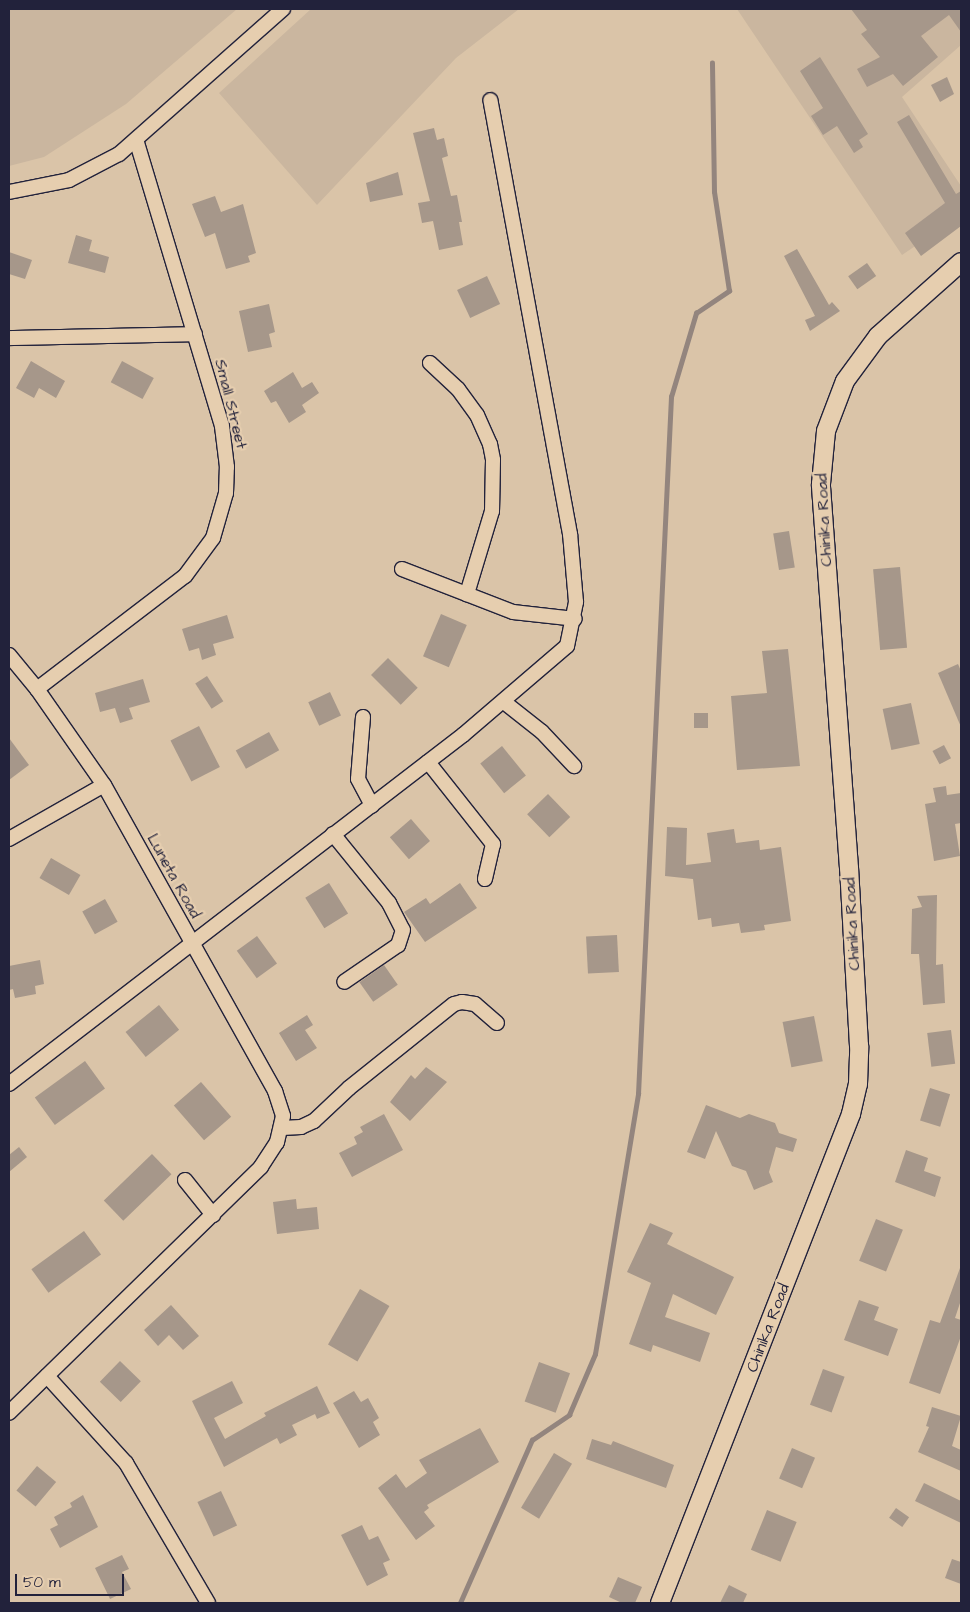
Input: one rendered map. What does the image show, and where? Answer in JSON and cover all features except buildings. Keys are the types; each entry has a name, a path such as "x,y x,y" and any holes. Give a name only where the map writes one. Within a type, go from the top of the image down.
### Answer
{"main road":[{"name":"Chinika Road","path":"660,1603 851,1114 858,1084 859,1046 852,918 821,484 826,431 845,381 878,336 961,262"}],"street":[{"path":"9,192 86,173 137,142 283,9"},
{"path":"9,1084 191,942 428,762 558,658 567,646 574,618 575,572 570,534 517,235 490,100"},
{"name":"Small Street","path":"37,689 185,576 213,538 226,493 228,467 222,426 137,142"},
{"path":"9,338 195,334"},
{"path":"430,363 458,389 477,415 493,460 492,511 467,594"},
{"path":"402,569 521,614 574,618"},
{"name":"Luneta Road","path":"9,655 37,689 104,785 275,1091 283,1116 282,1128"},
{"path":"504,702 542,732 574,766"},
{"path":"363,718 358,779 372,805"},
{"path":"428,762 493,844 485,879"},
{"path":"9,839 104,785"},
{"path":"333,834 389,903 403,930 398,946 344,982"},
{"path":"9,1413 261,1167 274,1149 282,1128 301,1127 314,1121 349,1088 454,1004 462,1002 475,1004 497,1023"},
{"path":"185,1180 213,1215"},
{"path":"47,1376 126,1464 208,1603"}],"shaded area":[{"path":"9,9 237,9 126,104 44,157 9,166"},
{"path":"311,9 519,9 456,58 317,205 219,93"},
{"path":"737,9 961,9 961,45 902,97 961,186 961,215 902,255"}],"waterway":[{"path":"460,1603 532,1440 569,1415 595,1354 638,1094 671,397 696,313 729,291 714,192 712,63"}]}
